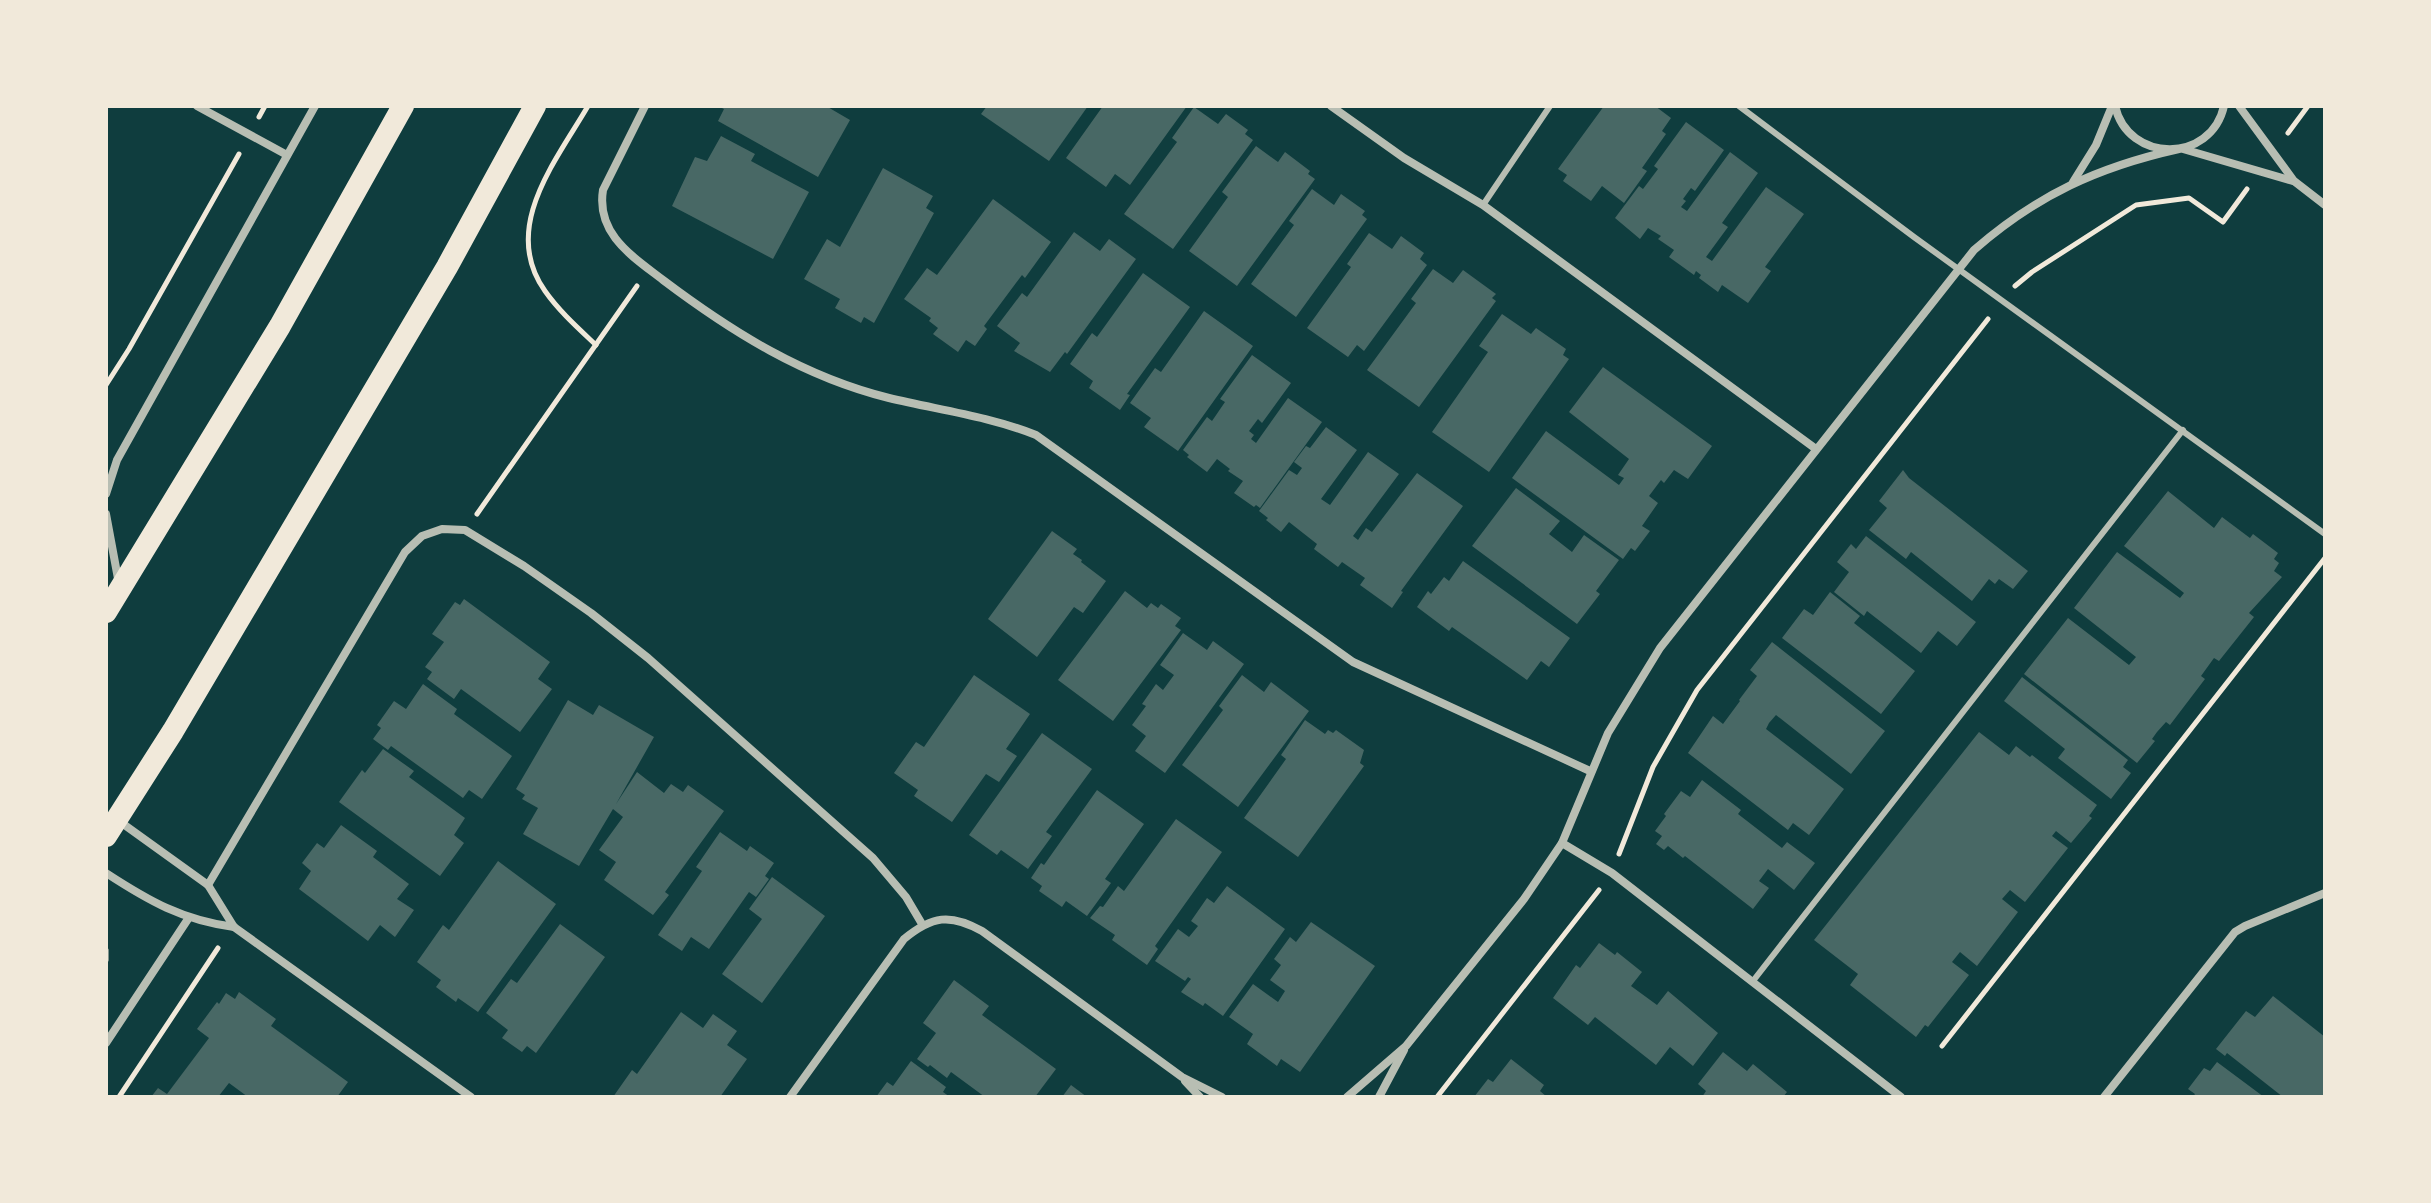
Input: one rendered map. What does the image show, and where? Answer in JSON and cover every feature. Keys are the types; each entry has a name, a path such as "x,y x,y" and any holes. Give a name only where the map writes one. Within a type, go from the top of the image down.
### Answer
{"highway":[{"path":"106,612 280,326 403,106"},
{"path":"111,828 173,731 447,267 535,106"}],"street":[{"path":"197,106 287,155"},
{"path":"106,494 117,460 315,106"},
{"path":"645,106 603,190 603,219 611,235 649,269 712,317 802,368 889,398 984,417 1036,435 1353,662 1590,771"},
{"path":"1331,106 1404,158 1483,205 1816,449"},
{"path":"2072,182 2096,145 2113,106"},
{"path":"2113,106 2125,129 2135,139 2164,150 2181,149 2294,181"},
{"path":"1347,1097 1406,1046 1524,899 1562,843 1590,771 1619,712 1660,648 1958,268 1992,235 2072,182 2116,165 2196,144 2208,136 2217,124 2224,106"},
{"path":"2239,106 2294,181 2325,205"},
{"path":"106,514 120,589"},
{"path":"208,885 405,552 422,536 442,529 465,530 535,573 648,658 873,858 906,897 922,924"},
{"path":"111,828 208,885 234,927 471,1097"},
{"path":"1562,843 1612,873 1901,1097"},
{"path":"106,873 188,919 234,927"},
{"path":"2104,1097 2235,932 2325,893"},
{"path":"106,1043 188,919"},
{"path":"790,1097 904,939 922,924 942,919 962,920 982,931 1182,1077 1222,1097"},
{"path":"1379,1097 1406,1046"},
{"path":"1182,1077 1200,1097"}],"lane":[{"path":"1483,205 1550,106"},
{"path":"1739,106 2325,534"},
{"path":"1753,981 2183,430"}],"path":[{"path":"106,385 265,106"},
{"path":"588,106 544,181 531,209 527,237 533,267 544,289 596,345"},
{"path":"2273,154 2308,106"},
{"path":"1437,1097 1612,873 1653,767 1697,690 2003,300 2032,272 2136,205 2189,198 2223,222 2261,170"},
{"path":"465,530 649,269"},
{"path":"1942,1046 2325,558"},
{"path":"119,1097 210,958 234,927"},
{"path":"106,950 106,960"}],"building":[{"path":"718,106 826,106 850,120 818,177 718,121 724,109"},
{"path":"987,106 1088,106 1049,161 981,114"},
{"path":"1103,106 1187,106 1130,185 1115,174 1106,187 1066,158"},
{"path":"1604,106 1655,106 1671,118 1662,131 1666,134 1642,168 1647,171 1624,203 1602,186 1591,201 1563,181 1567,175 1558,169"},
{"path":"1194,107 1218,124 1226,114 1248,130 1245,134 1253,140 1173,249 1124,214 1177,142 1172,138"},
{"path":"1686,122 1724,150 1695,191 1691,188 1681,207 1687,211 1730,152 1758,173 1722,223 1728,227 1706,257 1712,261 1766,187 1804,214 1765,267 1771,271 1748,303 1722,285 1718,292 1699,278 1701,275 1696,271 1694,275 1669,257 1674,250 1658,239 1661,236 1648,228 1640,239 1615,218 1639,186 1643,189 1658,169 1654,166"},
{"path":"721,136 755,154 751,161 809,192 773,259 672,206 695,157 707,161"},
{"path":"1256,146 1278,162 1285,152 1310,171 1308,174 1315,179 1237,286 1189,251 1228,197 1222,192"},
{"path":"883,168 933,196 926,208 934,213 874,323 864,317 861,323 835,308 840,299 804,279 827,239 840,247"},
{"path":"1312,189 1334,205 1341,194 1365,211 1362,215 1367,219 1296,317 1251,284 1294,225 1289,221"},
{"path":"993,199 1051,242 984,326 987,329 975,346 966,340 958,352 933,334 938,328 929,321 931,318 904,299 927,268 937,275"},
{"path":"1074,232 1100,251 1109,239 1136,259 1067,354 1065,352 1050,372 1014,351 1020,343 997,326 1022,293 1027,297"},
{"path":"1369,233 1392,249 1401,236 1424,253 1420,259 1427,265 1364,351 1357,345 1348,357 1307,328 1351,267 1347,264"},
{"path":"1433,269 1453,283 1463,270 1496,294 1492,298 1496,301 1419,407 1367,370 1416,303 1411,299"},
{"path":"1143,273 1190,307 1127,394 1130,395 1120,410 1089,388 1093,381 1070,364 1092,333 1097,337"},
{"path":"1204,311 1253,346 1178,451 1144,427 1151,418 1130,403 1155,368 1161,372"},
{"path":"1502,314 1531,334 1536,328 1566,349 1563,355 1569,359 1489,472 1432,432 1488,352 1479,346"},
{"path":"1252,355 1291,383 1262,423 1258,419 1249,431 1254,435 1251,439 1256,443 1288,398 1322,422 1260,508 1234,493 1243,481 1217,459 1207,472 1187,457 1189,455 1183,450 1207,417 1212,421 1225,402 1220,399"},
{"path":"1603,367 1712,446 1688,479 1674,470 1664,483 1661,480 1649,496 1658,503 1642,526 1650,531 1635,551 1631,548 1623,559 1512,478 1546,431 1619,485 1624,478 1618,475 1629,459 1569,412"},
{"path":"1326,427 1357,450 1321,499 1330,505 1368,452 1399,474 1353,536 1358,540 1366,528 1372,532 1417,473 1463,506 1392,608 1360,585 1365,578 1342,562 1338,567 1314,549 1317,544 1289,522 1281,532 1259,511 1289,470 1297,475 1302,468 1294,462"},
{"path":"1903,470 1909,478 2028,571 2013,589 1999,579 1995,584 1989,579 1972,601 1911,552 1906,559 1869,530 1887,508 1879,501"},
{"path":"1516,488 1560,521 1549,534 1572,552 1584,535 1619,560 1596,591 1600,594 1577,624 1472,546"},
{"path":"2168,491 2214,528 2222,517 2250,538 2253,534 2278,553 2274,559 2279,563 2274,571 2282,577 2249,613 2254,617 2219,661 2214,658 2201,676 2205,679 2170,725 2166,722 2157,732 2152,739 2155,741 2137,763 2024,674 2068,618 2129,665 2136,657 2074,608 2117,552 2180,598 2184,593 2124,546"},
{"path":"1052,531 1077,549 1073,554 1106,581 1083,613 1074,607 1037,657 988,619"},
{"path":"1866,536 1976,622 1957,646 1938,631 1921,653 1867,611 1864,616 1834,592 1849,572 1837,562 1851,544 1856,549"},
{"path":"1463,561 1570,638 1549,667 1541,661 1527,680 1452,627 1449,631 1417,607 1428,591 1431,594 1444,577 1449,581"},
{"path":"1125,591 1147,608 1151,603 1158,608 1161,604 1181,618 1175,626 1181,630 1113,721 1058,680"},
{"path":"1830,592 1860,616 1854,623 1915,671 1881,714 1782,638 1804,609 1813,615"},
{"path":"464,599 550,662 538,679 552,689 520,732 461,689 454,699 427,679 432,672 425,667 444,642 432,634 455,602 460,605"},
{"path":"1183,633 1207,650 1213,641 1244,664 1165,773 1135,751 1146,736 1132,725 1146,706 1142,704 1156,684 1163,690 1174,675 1160,665"},
{"path":"1772,642 1885,731 1851,774 1776,715 1769,723 1766,729 1844,789 1809,835 1793,823 1788,830 1688,753 1713,716 1723,724 1757,676 1750,670"},
{"path":"974,675 1030,714 1006,749 1017,756 999,782 986,774 952,822 914,796 918,790 894,773 916,742 924,747"},
{"path":"1242,675 1264,692 1271,682 1309,711 1238,807 1182,765 1223,710 1219,706"},
{"path":"2022,677 2128,760 2123,767 2131,773 2111,799 2058,758 2065,749 2004,701"},
{"path":"423,684 457,709 454,714 512,756 482,799 469,790 463,798 391,746 388,750 373,739 381,728 377,725 394,701 406,709"},
{"path":"568,700 593,715 599,705 654,737 616,804 637,772 664,793 671,784 683,792 688,785 724,811 665,892 669,895 653,915 604,880 616,862 599,850 623,817 613,809 579,866 523,834 538,808 522,799 525,795 516,789"},
{"path":"1305,720 1325,734 1328,730 1333,733 1336,730 1364,750 1360,763 1364,766 1298,857 1244,818 1286,759 1281,755"},
{"path":"1979,732 2009,755 2016,746 2030,757 2032,755 2097,805 2089,816 2092,818 2071,843 2056,831 2052,836 2068,848 2025,902 2010,890 2002,899 2018,912 1977,966 1960,952 1952,962 1969,975 1928,1027 1925,1025 1916,1037 1850,985 1858,974 1814,940"},
{"path":"1042,733 1092,769 1046,832 1052,836 1028,869 1001,850 997,855 969,835"},
{"path":"383,749 414,771 409,777 465,818 454,835 464,843 440,876 339,802 362,770 365,773"},
{"path":"1702,780 1741,810 1738,814 1782,848 1787,842 1815,863 1794,890 1768,869 1759,881 1769,888 1753,909 1685,856 1683,858 1668,846 1664,850 1656,844 1662,836 1655,831 1666,816 1664,814 1681,791 1690,797"},
{"path":"1097,790 1144,824 1105,879 1111,883 1087,916 1066,901 1062,907 1039,891 1042,886 1031,878 1041,863 1044,865"},
{"path":"1176,819 1222,852 1155,946 1158,949 1147,965 1112,940 1115,935 1090,918 1100,906 1103,907 1118,886 1124,891"},
{"path":"341,825 377,851 373,857 409,884 397,899 414,910 395,937 380,925 368,941 299,889 311,871 302,863 317,843 324,848"},
{"path":"720,832 747,851 750,846 774,863 765,876 769,879 756,897 749,892 709,949 691,937 682,951 658,935 702,871 696,867"},
{"path":"498,861 556,904 478,1012 458,998 456,1002 436,987 441,980 417,962 443,925 449,930"},
{"path":"772,877 825,916 762,1003 722,974 762,919 749,909"},
{"path":"1227,886 1285,929 1223,1016 1181,992 1191,979 1188,977 1185,981 1155,961 1178,929 1189,937 1198,926 1191,921 1207,898 1214,903"},
{"path":"1311,922 1375,966 1300,1072 1281,1059 1277,1066 1247,1044 1253,1034 1229,1017 1253,984 1278,1002 1285,991 1270,980 1281,965 1274,959 1290,937 1296,942"},
{"path":"560,924 605,957 536,1053 527,1046 522,1052 502,1038 508,1030 486,1013 511,979 517,983"},
{"path":"1599,943 1615,955 1617,952 1642,972 1631,986 1657,1005 1668,991 1718,1033 1693,1066 1670,1047 1656,1065 1595,1017 1588,1025 1553,998 1576,965 1580,968"},
{"path":"954,980 989,1006 982,1015 1056,1069 1035,1097 985,1097 951,1072 947,1078 917,1059 936,1033 923,1023"},
{"path":"239,992 276,1019 271,1026 348,1082 337,1097 248,1097 229,1083 218,1097 151,1097 158,1088 167,1094 209,1038 197,1029 217,1002 219,1004 226,993 235,999"},
{"path":"2273,996 2325,1037 2325,1097 2283,1097 2227,1053 2225,1056 2216,1049 2246,1011 2255,1017"},
{"path":"681,1012 703,1028 713,1014 737,1031 727,1045 747,1059 720,1097 613,1097 632,1070 637,1074"},
{"path":"1723,1052 1747,1071 1753,1064 1787,1092 1783,1097 1702,1097 1706,1091 1698,1084"},
{"path":"1511,1059 1544,1085 1540,1091 1547,1097 1474,1097 1488,1079 1493,1082"},
{"path":"911,1061 946,1087 943,1092 950,1097 876,1097 887,1082 893,1086"},
{"path":"2217,1062 2264,1097 2193,1097 2195,1094 2188,1089 2204,1068 2210,1071"},
{"path":"1071,1085 1087,1097 1062,1097"}]}
